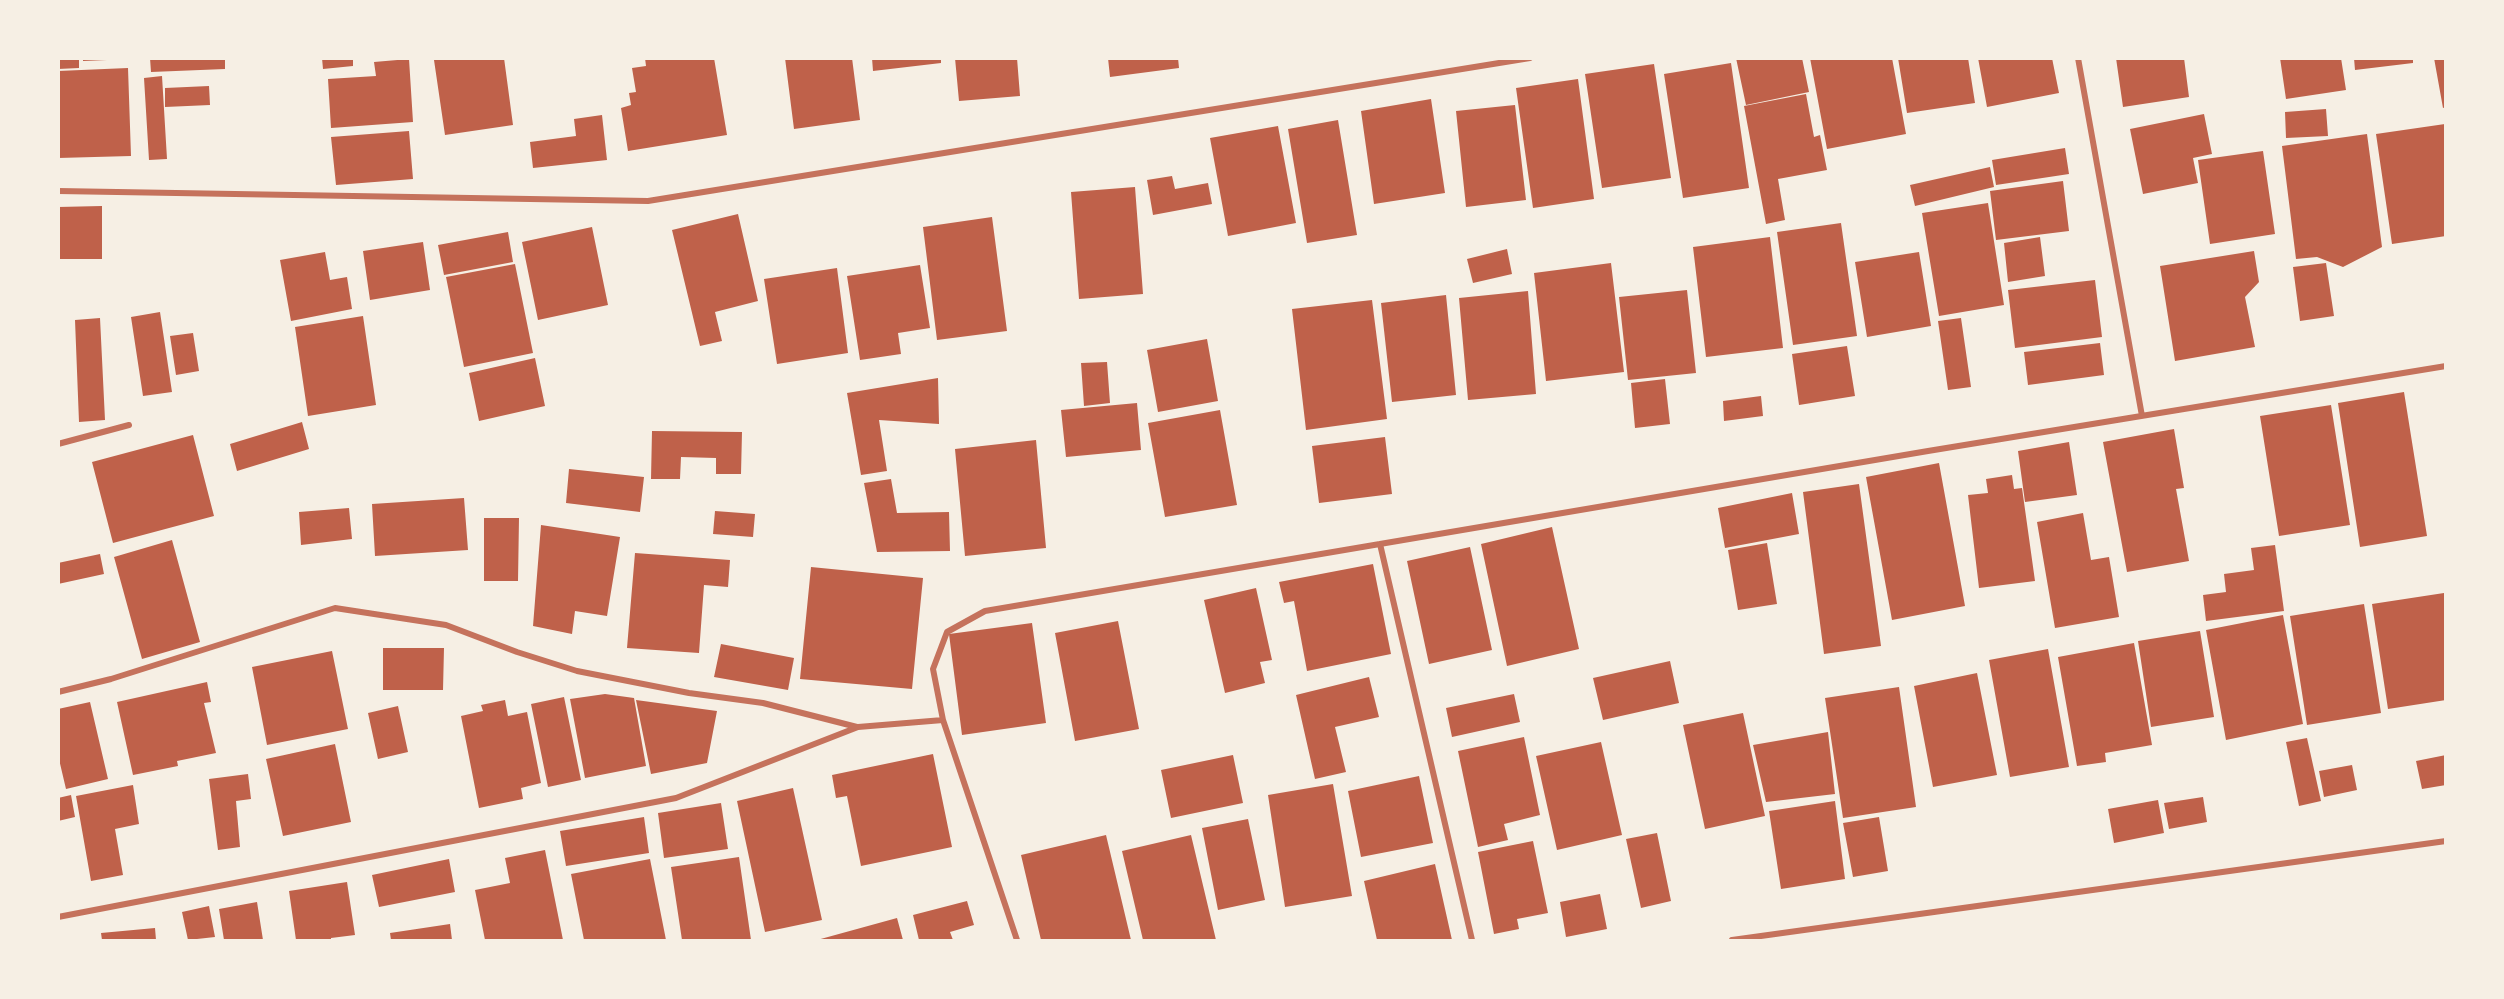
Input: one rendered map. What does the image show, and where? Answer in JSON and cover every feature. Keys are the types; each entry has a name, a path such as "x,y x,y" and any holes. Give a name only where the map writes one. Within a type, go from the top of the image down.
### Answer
{"street":[{"path":"58,190 648,201 1530,58"},
{"path":"2078,58 2142,416"},
{"path":"1017,940 943,720 933,669 947,632 985,611 2445,366"},
{"path":"58,444 129,425"},
{"path":"1380,544 1472,940"},
{"path":"58,692 111,679 335,608 372,611 446,625 517,652 577,670 689,693 763,703 858,727"},
{"path":"58,917 676,798 858,727 943,720"},
{"path":"1732,940 2445,841"}],"building":[{"path":"58,58 79,58 79,68 58,69"},
{"path":"83,58 107,58 107,60 83,61"},
{"path":"150,58 225,58 225,69 151,72"},
{"path":"322,58 353,58 353,66 323,69"},
{"path":"504,58 513,125 445,135 434,60"},
{"path":"645,58 695,58 695,60 714,58 727,135 628,151 621,108 631,105 629,93 636,92 632,68 646,66"},
{"path":"785,58 852,58 860,120 794,129"},
{"path":"872,58 941,58 941,63 873,71"},
{"path":"955,58 1017,58 1020,96 959,101"},
{"path":"1108,58 1178,58 1179,68 1110,77"},
{"path":"1736,58 1802,58 1809,92 1746,105"},
{"path":"1810,58 1892,58 1906,134 1827,149"},
{"path":"1898,58 1968,58 1975,103 1907,113"},
{"path":"1978,58 2052,58 2059,93 1987,107"},
{"path":"2116,58 2184,58 2189,97 2123,107"},
{"path":"2280,58 2341,58 2346,90 2286,99"},
{"path":"2354,58 2413,58 2413,63 2355,70"},
{"path":"2434,58 2446,58 2446,107 2443,108"},
{"path":"409,59 413,122 331,128 328,79 376,76 374,62"},
{"path":"1731,63 1749,188 1683,198 1664,74"},
{"path":"1654,64 1671,178 1602,188 1585,74"},
{"path":"128,68 131,156 58,158 58,71"},
{"path":"162,76 167,159 149,160 144,78"},
{"path":"1578,79 1594,199 1533,208 1516,88"},
{"path":"209,86 210,105 165,107 165,88"},
{"path":"1806,94 1814,137 1820,135 1827,170 1778,179 1785,220 1766,224 1744,106"},
{"path":"1431,99 1445,193 1374,204 1361,111"},
{"path":"1515,105 1526,200 1466,207 1456,111"},
{"path":"2326,109 2328,136 2286,138 2285,112"},
{"path":"2204,114 2212,154 2193,158 2198,183 2143,194 2130,129"},
{"path":"602,115 607,160 533,168 530,142 576,136 574,119"},
{"path":"1338,120 1357,235 1307,243 1288,129"},
{"path":"2445,124 2446,236 2392,244 2376,134"},
{"path":"1278,126 1296,223 1228,236 1210,138"},
{"path":"409,131 413,179 336,185 331,137"},
{"path":"2367,134 2382,247 2343,267 2317,257 2296,259 2282,146"},
{"path":"2065,148 2069,174 1996,185 1992,160"},
{"path":"2263,151 2275,234 2210,244 2198,160"},
{"path":"1990,167 1994,187 1915,206 1910,185"},
{"path":"1172,176 1175,189 1208,183 1212,204 1153,215 1147,180"},
{"path":"2063,181 2069,231 1996,240 1990,191"},
{"path":"1135,187 1143,294 1079,299 1071,192"},
{"path":"1988,203 2004,305 1939,316 1922,213"},
{"path":"102,206 102,259 58,259 58,207"},
{"path":"738,214 758,301 715,312 722,341 700,346 672,230"},
{"path":"992,217 1007,331 937,340 923,227"},
{"path":"1841,223 1857,336 1793,345 1777,232"},
{"path":"592,227 608,305 538,320 522,242"},
{"path":"508,232 513,262 444,275 438,245"},
{"path":"1770,237 1783,348 1706,357 1693,247"},
{"path":"2040,237 2045,276 2008,282 2004,243"},
{"path":"423,242 430,290 370,300 363,251"},
{"path":"1507,249 1512,274 1473,283 1467,259"},
{"path":"2254,251 2259,282 2245,297 2255,347 2175,361 2160,266"},
{"path":"325,252 330,280 347,277 352,309 291,321 280,260"},
{"path":"1919,252 1931,326 1867,337 1855,262"},
{"path":"1611,263 1624,372 1546,381 1534,273"},
{"path":"2326,263 2334,316 2300,321 2293,267"},
{"path":"515,264 533,353 464,367 446,277"},
{"path":"920,265 930,328 898,333 901,354 860,360 847,276"},
{"path":"837,268 848,353 777,364 764,279"},
{"path":"2095,280 2102,337 2015,348 2008,290"},
{"path":"1687,290 1696,373 1628,380 1619,297"},
{"path":"1528,291 1536,394 1468,400 1459,298"},
{"path":"1446,295 1456,395 1392,402 1381,303"},
{"path":"1372,300 1387,419 1306,430 1292,309"},
{"path":"160,312 172,392 143,396 131,317"},
{"path":"363,316 376,405 308,416 295,327"},
{"path":"100,318 105,420 79,422 75,320"},
{"path":"1961,318 1971,387 1948,390 1938,321"},
{"path":"193,333 199,371 176,375 170,336"},
{"path":"1207,339 1218,401 1158,412 1147,350"},
{"path":"2100,343 2104,375 2028,385 2024,352"},
{"path":"1847,346 1855,396 1799,405 1792,354"},
{"path":"535,358 545,406 479,421 469,373"},
{"path":"1107,362 1110,403 1084,406 1081,363"},
{"path":"938,378 939,424 879,420 887,471 861,475 847,393"},
{"path":"1665,379 1670,424 1635,428 1631,383"},
{"path":"2404,392 2427,536 2360,547 2338,403"},
{"path":"1761,396 1763,416 1724,421 1723,401"},
{"path":"1137,403 1141,450 1066,457 1061,410"},
{"path":"2331,405 2350,525 2279,536 2260,416"},
{"path":"1220,410 1237,505 1165,517 1148,423"},
{"path":"302,422 309,449 237,471 230,444"},
{"path":"2174,429 2184,488 2176,489 2189,561 2127,572 2103,442"},
{"path":"652,431 742,432 741,474 716,474 716,458 681,457 680,479 651,479"},
{"path":"193,435 214,516 113,543 92,462"},
{"path":"1385,437 1392,494 1319,503 1312,446"},
{"path":"1036,440 1046,548 965,556 955,449"},
{"path":"2069,442 2077,495 2025,502 2018,451"},
{"path":"1939,463 1965,606 1892,620 1866,477"},
{"path":"569,469 644,477 640,512 566,503"},
{"path":"2012,475 2014,489 2022,488 2035,581 1979,588 1968,495 1988,493 1986,479"},
{"path":"891,479 897,513 949,512 950,551 877,552 864,483"},
{"path":"1859,484 1881,646 1824,654 1803,492"},
{"path":"1792,493 1799,534 1725,548 1718,508"},
{"path":"464,498 468,550 375,556 372,504"},
{"path":"349,508 352,539 301,545 299,512"},
{"path":"715,511 755,514 753,537 713,534"},
{"path":"2083,513 2091,560 2109,557 2119,617 2055,628 2037,522"},
{"path":"484,518 519,518 518,581 484,581"},
{"path":"541,525 620,537 607,616 575,611 572,634 533,626"},
{"path":"1552,527 1579,649 1507,666 1481,544"},
{"path":"172,540 200,642 142,659 114,557"},
{"path":"1767,543 1777,604 1738,610 1728,550"},
{"path":"2275,545 2284,611 2206,621 2203,595 2226,592 2224,574 2254,570 2251,548"},
{"path":"1470,547 1492,650 1429,664 1407,561"},
{"path":"635,553 730,560 728,587 704,585 699,653 627,648"},
{"path":"100,554 104,574 58,584 58,563"},
{"path":"1373,564 1391,654 1307,671 1294,601 1284,603 1279,582"},
{"path":"811,567 923,578 912,689 800,679"},
{"path":"1256,588 1272,660 1260,662 1265,683 1225,693 1204,600"},
{"path":"2444,593 2446,700 2388,709 2372,604"},
{"path":"2364,604 2381,713 2307,725 2290,616"},
{"path":"2283,615 2303,724 2226,740 2206,630"},
{"path":"1118,621 1139,729 1075,741 1055,633"},
{"path":"1032,623 1046,723 962,735 949,634"},
{"path":"2200,631 2214,717 2151,727 2138,641"},
{"path":"2134,643 2152,745 2105,753 2106,762 2077,766 2058,657"},
{"path":"721,644 794,658 788,690 714,677"},
{"path":"383,648 444,648 443,690 383,690"},
{"path":"2048,649 2069,767 2010,777 1989,660"},
{"path":"332,651 348,729 267,745 252,667"},
{"path":"1670,661 1679,703 1603,720 1593,678"},
{"path":"1977,673 1997,775 1933,787 1914,686"},
{"path":"1369,677 1379,717 1335,727 1346,772 1315,779 1296,695"},
{"path":"207,682 211,702 204,703 216,753 177,761 178,766 133,775 117,702"},
{"path":"1899,687 1916,807 1843,818 1825,698"},
{"path":"605,694 634,698 646,766 585,778 570,699"},
{"path":"1514,694 1520,722 1452,737 1446,708"},
{"path":"564,697 581,780 548,787 531,704"},
{"path":"505,700 508,716 527,712 541,783 521,788 523,799 479,808 461,716 483,711 481,705"},
{"path":"636,700 717,711 707,763 651,774"},
{"path":"90,702 108,779 66,789 58,755 58,709"},
{"path":"398,706 408,752 378,759 368,713"},
{"path":"1743,713 1765,816 1705,829 1683,725"},
{"path":"1828,732 1835,794 1766,802 1753,745"},
{"path":"1524,737 1540,815 1504,824 1508,840 1478,847 1458,751"},
{"path":"2307,738 2321,801 2299,806 2286,742"},
{"path":"1601,742 1622,835 1557,850 1536,756"},
{"path":"335,744 351,822 283,836 266,759"},
{"path":"933,754 952,847 861,866 847,796 836,798 832,775"},
{"path":"1233,755 1243,803 1171,818 1161,770"},
{"path":"2446,755 2446,785 2422,789 2416,761"},
{"path":"2352,765 2357,790 2324,797 2319,771"},
{"path":"248,774 251,799 236,801 240,847 218,850 209,779"},
{"path":"1419,776 1433,843 1361,857 1348,791"},
{"path":"1333,784 1352,896 1285,907 1268,795"},
{"path":"133,785 139,824 115,829 123,875 91,881 76,796"},
{"path":"793,788 822,920 765,932 737,801"},
{"path":"71,795 75,817 58,821 58,798"},
{"path":"2203,797 2207,822 2169,829 2164,803"},
{"path":"2158,800 2164,833 2114,843 2108,809"},
{"path":"1835,801 1845,879 1781,889 1769,811"},
{"path":"721,803 728,849 664,858 658,813"},
{"path":"644,817 649,853 566,866 560,831"},
{"path":"1879,817 1888,871 1853,877 1843,823"},
{"path":"1248,819 1265,900 1218,910 1202,828"},
{"path":"1657,833 1671,901 1641,908 1626,839"},
{"path":"1106,835 1131,940 1041,940 1021,855"},
{"path":"1191,835 1216,940 1143,940 1122,851"},
{"path":"1533,841 1548,913 1517,919 1519,929 1494,934 1478,852"},
{"path":"545,850 563,940 485,940 475,890 510,883 505,858"},
{"path":"739,857 751,940 682,940 671,867"},
{"path":"449,859 455,892 379,907 372,875"},
{"path":"650,859 666,940 584,940 571,874"},
{"path":"1435,864 1452,940 1377,940 1364,881"},
{"path":"347,882 355,935 331,938 331,940 296,940 289,891"},
{"path":"1600,894 1607,929 1566,937 1560,902"},
{"path":"967,901 974,925 950,932 953,940 919,940 913,915"},
{"path":"257,902 263,940 224,940 219,909"},
{"path":"209,906 215,937 188,940 182,912"},
{"path":"897,918 903,940 817,940"},
{"path":"450,924 452,940 391,940 390,933"},
{"path":"155,928 156,940 102,940 101,933"}]}
